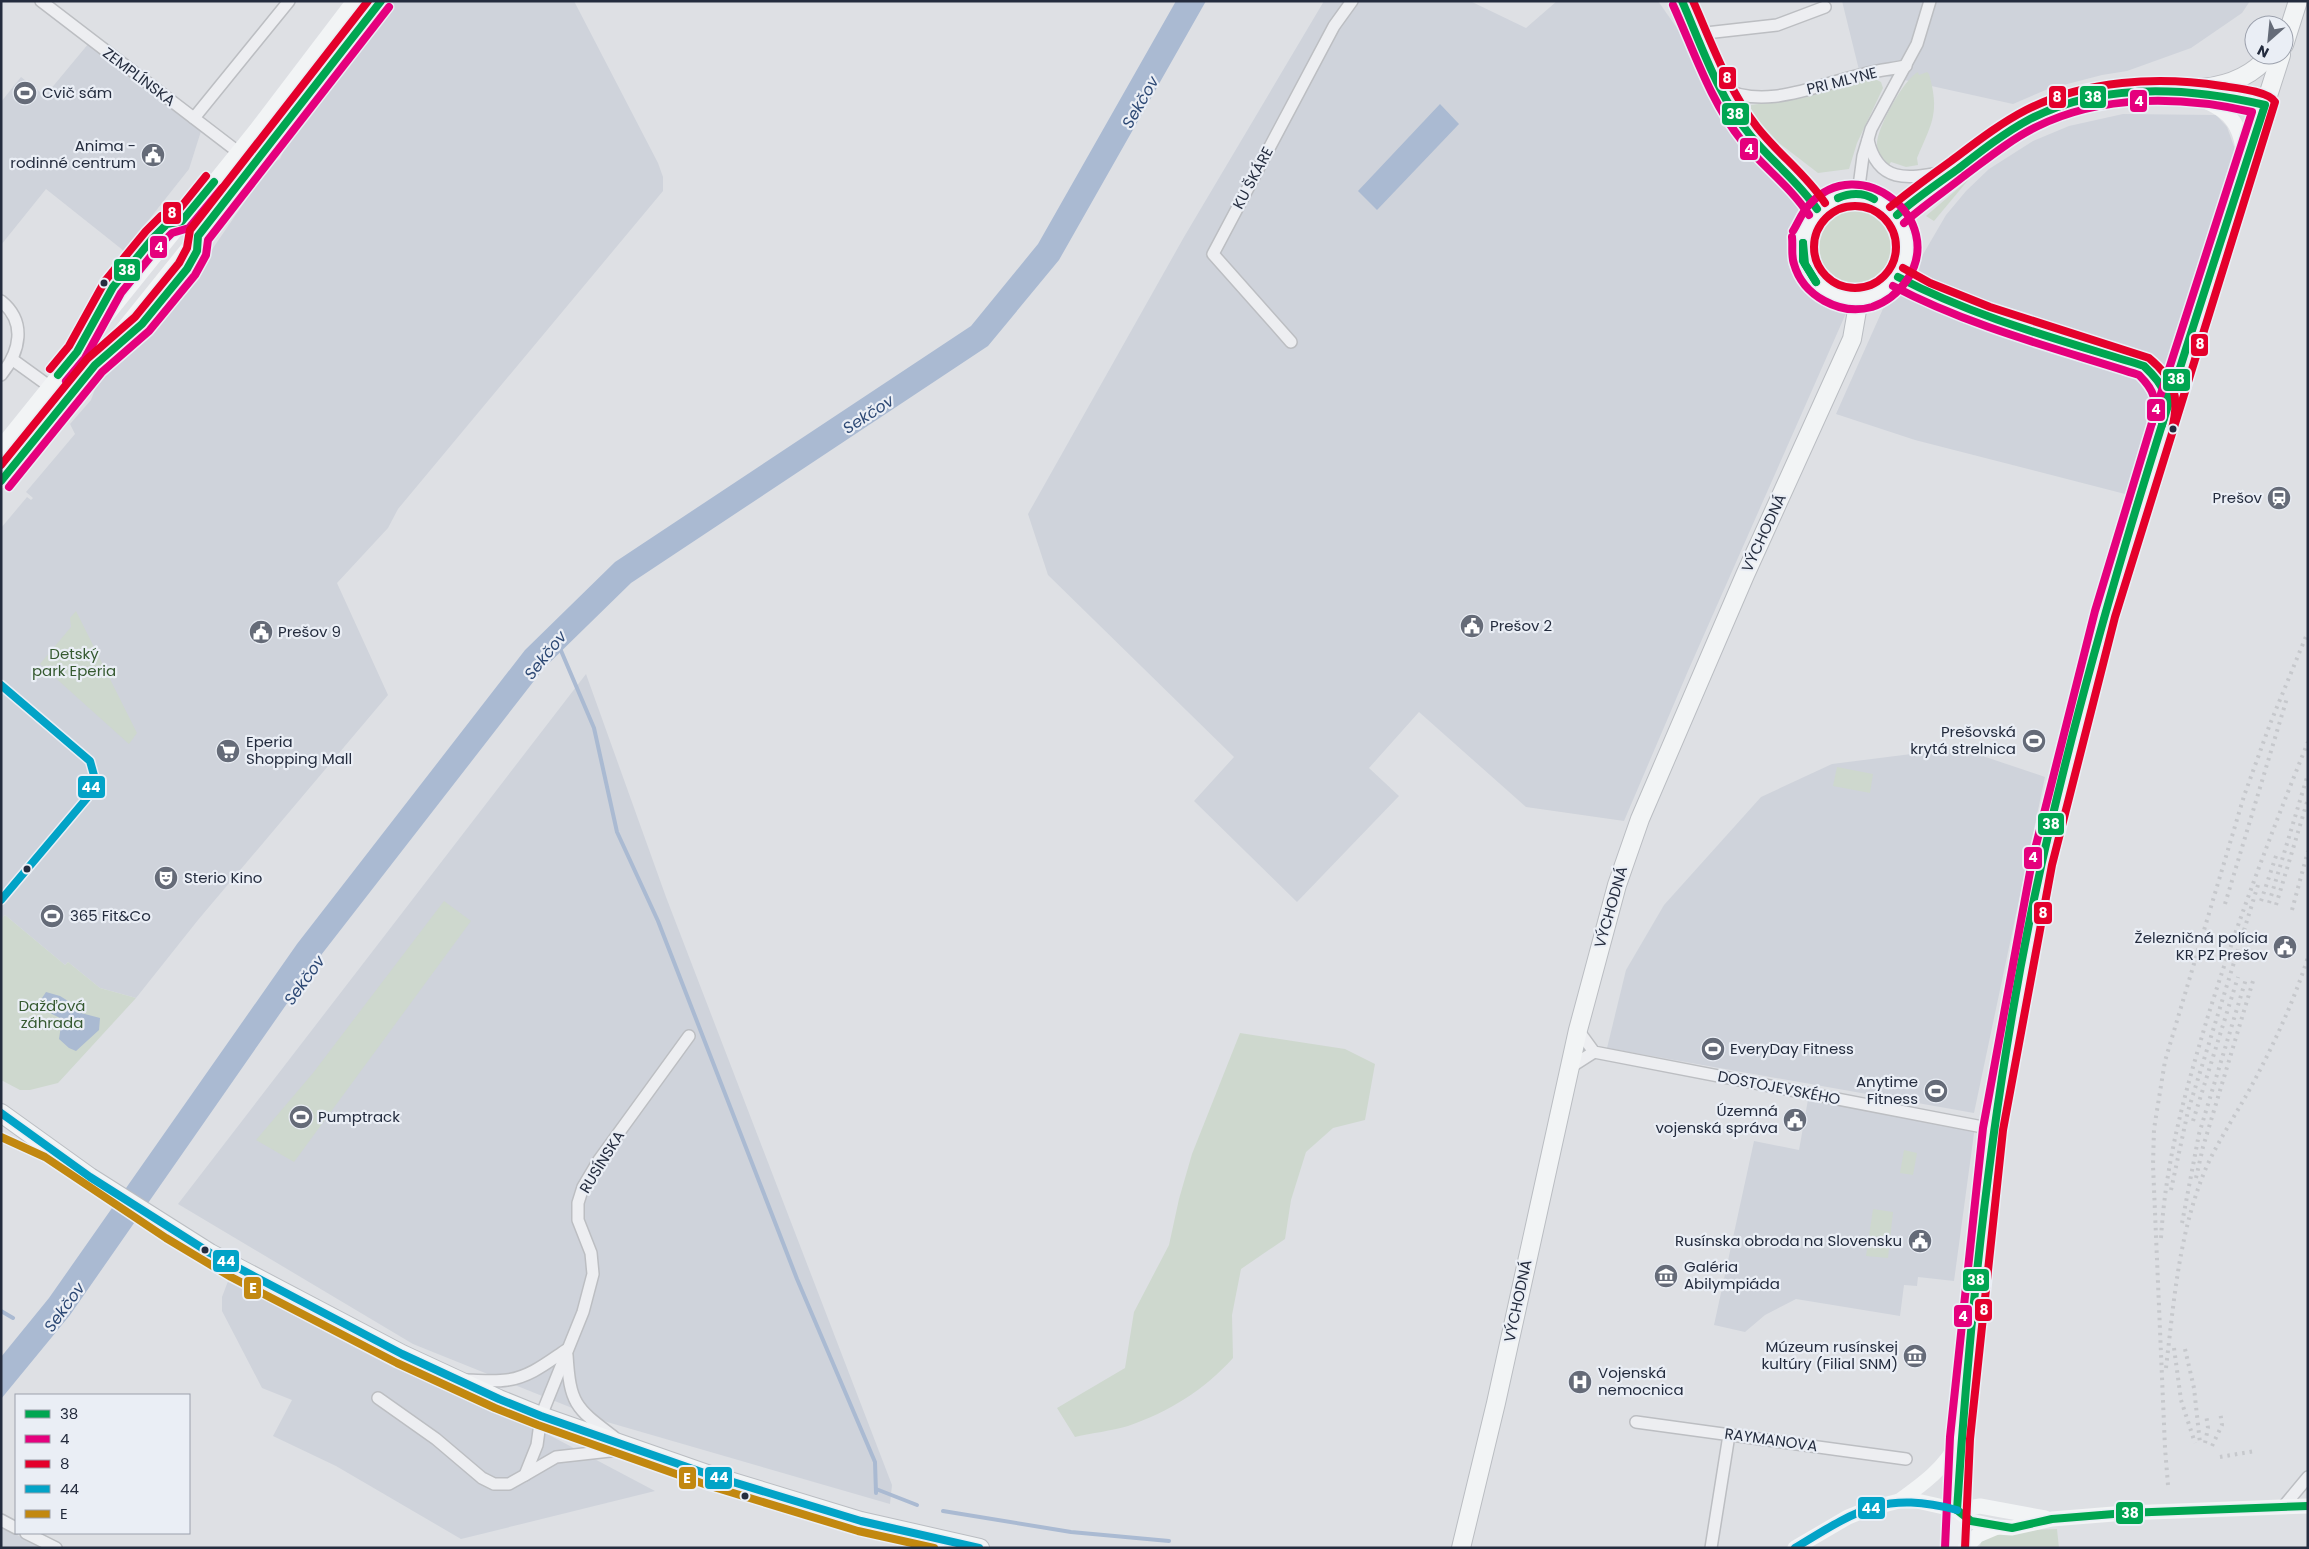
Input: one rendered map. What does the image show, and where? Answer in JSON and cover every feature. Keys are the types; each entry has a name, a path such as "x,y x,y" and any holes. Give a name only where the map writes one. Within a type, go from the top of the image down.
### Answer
{"main road":[{"path":"2293,15 2298,1"},
{"path":"1897,215 2013,128 2052,110 2102,96 2137,92 2177,91 2225,85 2260,65"},
{"path":"2177,91 2246,100 2264,105 2278,65"},
{"path":"1858,194 1879,201 1897,215 1905,230 1908,246 1905,262 1898,277 1888,288 1874,296 1859,299 1842,298 1827,292 1814,281 1805,266 1802,236 1808,221 1817,209 1829,200 1843,195 1858,194"},
{"name":"VÝCHODNÁ","path":"1461,1548 1496,1403 1569,1068 1617,885 1640,819 1745,575 1852,339 1859,299"},
{"path":"1,1113 90,1177 172,1230 236,1268 402,1354 541,1416 691,1470 861,1521 980,1548"}],"street":[{"name":"ZEMPLÍNSKA","path":"41,1 255,164"},
{"path":"194,118 289,1"},
{"path":"1,447 238,152 354,1"},
{"path":"1,481 255,164 381,1"},
{"name":"KU ŠKÁRE","path":"1291,342 1213,254 1334,26 1352,1"},
{"path":"1682,1 1731,109 1750,135 1776,164 1806,190 1817,209"},
{"path":"1858,194 1868,139 1917,44 1930,1"},
{"path":"1697,34 1777,25 1825,7"},
{"name":"PRI MLYNE","path":"1721,88 1740,97 1778,95 1803,91 1864,74 1906,66"},
{"path":"2177,91 2216,105 2234,122 2243,138 2245,165"},
{"path":"1955,1548 1960,1438 1993,1129 2042,863 2076,722 2136,510 2264,105"},
{"path":"1868,139 1875,159 1884,170 1896,176 1909,178 1955,170"},
{"path":"1,301 11,309 19,330 13,360 1,375"},
{"path":"13,360 67,399"},
{"path":"1569,1068 1594,1052 1578,1030"},
{"name":"RUSÍNSKA","path":"525,1474 537,1444 541,1416 582,1312 593,1274 591,1254 578,1220 578,1203 583,1187 599,1160 689,1036"},
{"name":"DOSTOJEVSKÉHO","path":"1594,1052 1993,1129"},
{"path":"461,1380 506,1380 524,1376 537,1370 566,1350"},
{"path":"566,1350 568,1384 574,1401 582,1413 630,1448"},
{"path":"378,1398 436,1439 482,1478 494,1484 509,1484 556,1457 630,1448"},
{"name":"RAYMANOVA","path":"1636,1422 1906,1460"},
{"path":"1711,1548 1729,1434"},
{"path":"1899,1501 1927,1481 1940,1468 1951,1456 1960,1438"},
{"path":"2283,1506 2308,1477"},
{"path":"1794,1548 1848,1517 1868,1509 1899,1501 1916,1501 1957,1510 1980,1506 2052,1519"},
{"path":"1957,1510 1971,1521 1997,1527 2012,1528 2052,1519 2204,1509 2308,1506"},
{"path":"1,1520 15,1527"},
{"path":"1965,1548 1978,1535 1997,1527"},
{"path":"28,1534 56,1548"}],"shaded area":[{"path":"389,1 574,1 658,163 663,177 663,191 398,509 388,528 337,583 388,695 198,920 136,998 100,988 68,962 65,965 5,915 1,920 1,528 27,497 31,500 33,498 26,492 75,434 70,424 91,400 99,378 147,331 198,270 265,172 272,163 280,159 294,127"},
{"path":"1324,1 1470,1 1526,28 1557,1 1658,1 1803,208 1847,311 1624,821 1526,807 1419,712 1369,768 1399,796 1297,902 1194,801 1234,757 1048,575 1028,514 1184,237"},
{"path":"1842,1 2250,1 2242,13 2191,48 2127,71 2102,75 2048,89 2013,104 1859,70"},
{"path":"89,43 202,128 189,169 124,251 46,189 1,245 1,102 21,77 45,96"},
{"path":"2123,114 2216,115 2227,127 2237,155 2129,495 1915,440 1836,414 1886,302 1904,287 1946,215 1966,191 1989,169 2033,141 2069,126"},
{"path":"586,674 666,897 892,1485 890,1504 607,1422 413,1344 178,1204"},
{"path":"1959,748 2045,777 1974,1113 1607,1048 1626,970 1664,905 1761,797 1832,764"},
{"path":"1809,1094 1975,1126 1954,1281 1918,1277 1917,1286 1904,1285 1900,1316 1796,1299 1765,1315 1745,1332 1714,1325 1754,1141 1799,1150"},
{"path":"233,1268 655,1491 461,1539 336,1466 273,1436 292,1400 262,1388 222,1311 222,1297"},
{"path":"1,1527 43,1548 1,1548"}],"green space":[{"path":"1918,72 1919,75 1927,72 1929,74 1934,99 1933,118 1917,158 1918,165 1906,167 1891,162 1889,165 1878,151 1877,145 1881,128 1899,94 1912,76"},
{"path":"1871,77 1881,82 1883,88 1857,143 1849,169 1818,173 1779,143 1750,111 1751,105 1803,98"},
{"path":"1969,179 1934,221 1926,216"},
{"path":"1854,207 1869,210 1882,218 1890,231 1893,246 1890,261 1882,274 1869,282 1854,285 1839,282 1826,274 1818,261 1815,246 1818,231 1826,218 1839,210"},
{"name":"Detský park Eperia","path":"76,611 137,733 129,744 40,664 71,627 70,618"},
{"path":"1837,767 1873,774 1870,793 1833,786"},
{"path":"444,901 471,921 294,1162 256,1140 313,1073"},
{"name":"Dažďová záhrada","path":"5,915 65,965 68,962 100,988 136,998 58,1083 30,1090 20,1090 1,1080 1,920"},
{"path":"1240,1033 1345,1049 1375,1064 1365,1120 1333,1128 1306,1152 1291,1200 1285,1239 1241,1269 1232,1315 1233,1358 1198,1390 1158,1414 1128,1426 1075,1437 1057,1408 1125,1368 1134,1312 1169,1245 1179,1199 1192,1154"},
{"path":"1904,1150 1917,1153 1913,1175 1900,1173"},
{"path":"1873,1209 1893,1212 1888,1258 1866,1256"},
{"path":"2057,1529 2059,1548 1979,1548 1982,1540 2005,1531"}],"water":[{"name":"Sekčov","path":"1176,1 1206,1 1059,260 988,346 631,583 544,668 318,959 70,1315 1,1399 1,1357 49,1298 297,944 525,650 615,562 971,326 1038,244"},
{"path":"1440,104 1459,124 1377,210 1358,191"},
{"path":"46,992 60,996 76,1006 81,1013 100,1018 99,1030 76,1051 69,1048 59,1039 62,1019 44,1010 42,998"}],"waterway":[{"name":"Sekčov","path":"559,646 594,728 617,832 658,921 797,1279 875,1462 876,1493"},
{"path":"1,1311 13,1318"},
{"path":"876,1489 917,1505"},
{"path":"943,1511 1071,1532 1169,1541"}],"railway":[{"path":"2168,1485 2153,1165 2154,1129 2165,1061 2244,796 2270,724 2307,634"},
{"path":"2225,904 2287,698"},
{"path":"2161,1238 2172,1153 2184,1099 2200,1044 2243,912 2308,742"},
{"path":"2269,903 2308,774"},
{"path":"2276,905 2308,799"},
{"path":"2292,910 2308,851"},
{"path":"2261,901 2277,853"},
{"path":"2171,1190 2188,1111 2258,885"},
{"path":"2166,1368 2179,1266 2189,1217 2197,1192 2211,1157 2276,1038 2308,957"},
{"path":"2193,1121 2238,977"},
{"path":"2182,1223 2199,1134 2246,979"},
{"path":"2196,1178 2203,1147 2253,981"},
{"path":"2174,1348 2181,1400 2195,1443"},
{"path":"2185,1349 2194,1388 2200,1443"},
{"path":"2212,1446 2222,1425 2220,1411"},
{"path":"2205,1443 2208,1428 2206,1414"},
{"path":"2220,1457 2255,1451"}],"transit line":[{"name":"8","path":"1,465 87,359 135,317 179,263 187,248 190,230 368,1"},
{"name":"38","path":"1,481 95,365 142,324 187,269 197,251 198,236 381,1"},
{"name":"38","path":"1682,1 1720,88 1739,120 1750,135 1801,189 1817,209"},
{"name":"8","path":"1693,1 1721,66 1737,97 1765,137 1809,183 1825,203"},
{"name":"4","path":"1673,5 1703,75 1731,126 1742,141 1793,195 1809,215"},
{"name":"4","path":"9,487 102,372 149,331 195,275 206,255 208,240 389,7"},
{"name":"8","path":"1890,207 2006,121 2049,100 2073,92 2122,83 2173,81 2251,91 2266,95 2275,102 2115,617 2052,865 2003,1130 1970,1439 1965,1548"},
{"name":"38","path":"1897,215 2002,136 2020,124 2058,107 2086,99 2146,91 2206,94 2265,105 2170,400 2110,598 2082,698 2034,899 2006,1050 1985,1203 1969,1356 1957,1510"},
{"name":"4","path":"1904,223 1990,156 2026,132 2061,116 2088,108 2142,101 2198,103 2252,112 2158,403 2095,611 2032,861 1983,1128 1950,1437 1945,1548"},
{"name":"8","path":"50,369 69,346 105,281 146,231 161,216 177,212 206,176"},
{"name":"38","path":"58,375 77,352 113,287 153,238 167,224 182,221 214,182"},
{"name":"4","path":"1792,237 1793,261 1805,285 1824,301 1848,309 1872,307 1892,296 1907,280 1917,257 1916,235 1907,215 1892,199 1873,188 1851,185 1829,190 1809,205 1793,231"},
{"name":"4","path":"66,381 85,358 121,293 160,245 172,233 189,228 222,188"},
{"name":"38","path":"1838,198 1856,194 1874,199"},
{"name":"8","path":"1847,206 1863,206 1878,213 1889,224 1896,239 1896,247 1893,263 1884,276 1863,288 1847,288 1832,281 1821,270 1814,255 1814,239 1821,224 1832,213 1847,206"},
{"name":"38","path":"1803,243 1805,264 1816,282"},
{"name":"38","path":"1803,243 1803,261 1816,282"},
{"name":"8","path":"1903,268 1930,283 1990,307 2149,358 2165,374 2173,389 2175,407 2172,429"},
{"name":"38","path":"1898,277 1928,292 1988,316 2144,366 2157,380 2164,392 2166,406 2162,425"},
{"name":"4","path":"1893,286 1983,325 2139,375 2149,386 2154,397 2155,408 2152,423"},
{"name":"44","path":"1,685 90,761 95,779 87,798 1,900"},
{"name":"44","path":"1,1113 90,1177 210,1253 402,1354 499,1399 541,1416 710,1475 861,1521 979,1548"},
{"name":"E","path":"1,1137 45,1157 166,1238 231,1277 397,1363 495,1408 707,1485 858,1531 934,1548"},
{"name":"44","path":"1795,1548 1836,1523 1872,1508 1890,1504 1910,1503 1957,1510"},
{"name":"38","path":"1957,1510 1971,1521 2012,1528 2052,1519 2126,1513 2308,1506"}],"place":[{"name":"Cvič sám","path":"25,93"},
{"name":"Anima - rodinné centrum","path":"153,155"},
{"name":"Prešov","path":"2279,498"},
{"name":"Prešov 2","path":"1472,626"},
{"name":"Prešov 9","path":"261,632"},
{"name":"Prešovská krytá strelnica","path":"2034,741"},
{"name":"Eperia Shopping Mall","path":"228,751"},
{"name":"Sterio Kino","path":"166,878"},
{"name":"365 Fit&Co","path":"52,916"},
{"name":"Železničná polícia KR PZ Prešov","path":"2285,947"},
{"name":"EveryDay Fitness","path":"1713,1049"},
{"name":"Anytime Fitness","path":"1936,1091"},
{"name":"Pumptrack","path":"301,1117"},
{"name":"Územná vojenská správa","path":"1795,1120"},
{"name":"Rusínska obroda na Slovensku","path":"1920,1241"},
{"name":"Galéria Abilympiáda","path":"1666,1276"},
{"name":"Múzeum rusínskej kultúry (Filial SNM)","path":"1915,1356"},
{"name":"Vojenská nemocnica","path":"1580,1382"}]}
